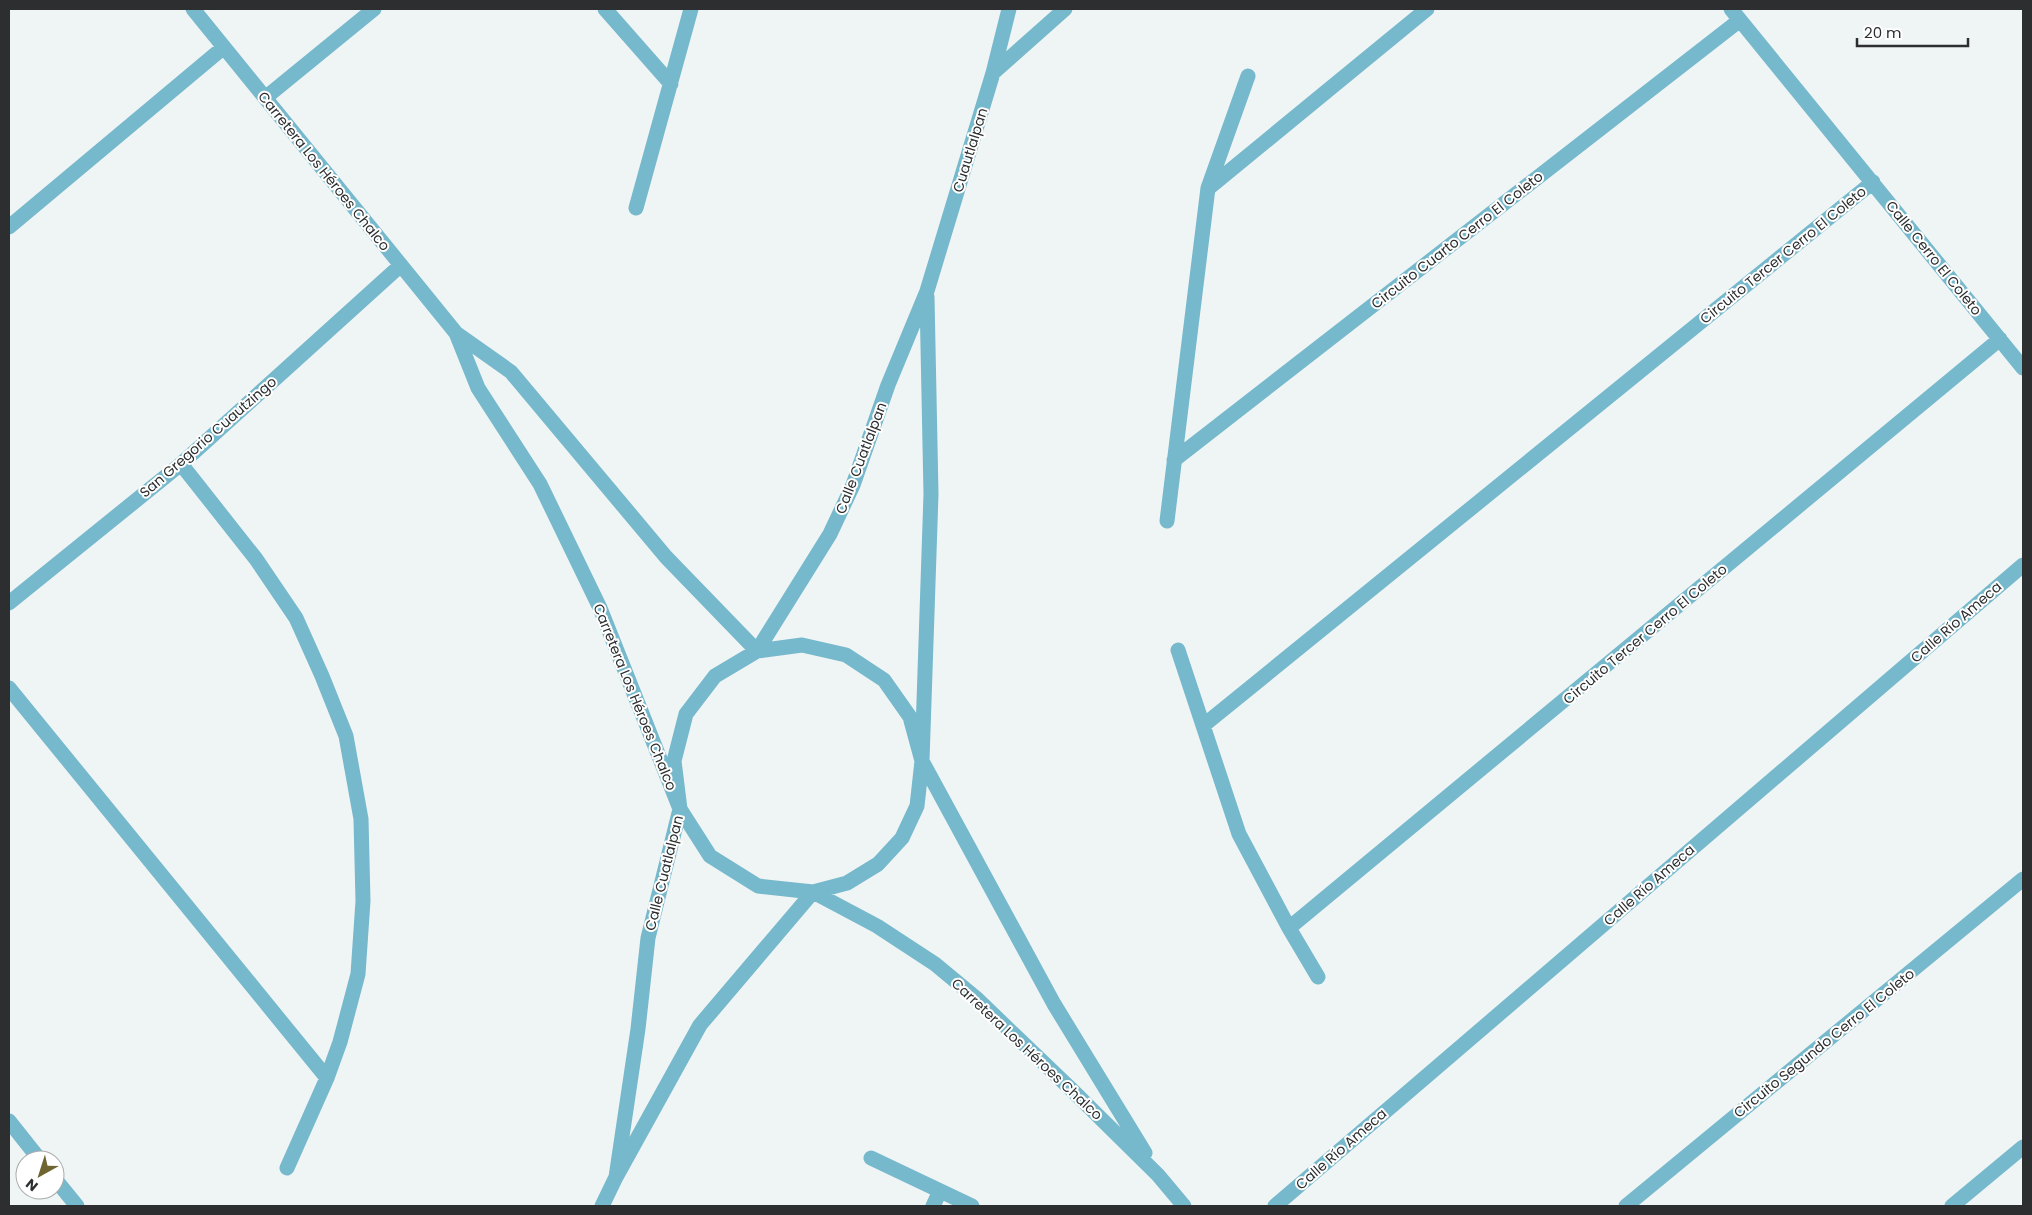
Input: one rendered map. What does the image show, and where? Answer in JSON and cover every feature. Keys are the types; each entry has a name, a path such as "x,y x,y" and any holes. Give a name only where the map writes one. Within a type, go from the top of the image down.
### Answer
{"street":[{"name":"Carretera Los Héroes Chalco","path":"193,9 456,333 511,372 666,557 757,651 802,645 846,655 884,680 910,717 922,761 1054,1004 1158,1175"},
{"path":"265,98 374,9"},
{"path":"606,9 671,84"},
{"path":"636,208 691,9"},
{"name":"Cuautlalpan","path":"927,291 993,73 1009,9"},
{"path":"993,73 1065,9"},
{"path":"1208,188 1427,9"},
{"name":"Calle Cerro El Coleto","path":"1736,14 2023,368"},
{"name":"Circuito Cuarto Cerro El Coleto","path":"1174,460 1736,14"},
{"path":"9,227 224,47"},
{"path":"1167,521 1208,188 1248,76"},
{"name":"Circuito Tercer Cerro El Coleto","path":"1204,725 1873,182"},
{"name":"San Gregorio Cuautzingo","path":"9,603 180,464 401,265"},
{"path":"922,761 931,494 927,291"},
{"name":"Calle Cuatlalpan","path":"616,1177 638,1029 648,938 680,809 674,761 686,714 715,676 757,651 830,534 854,485 888,384 927,291"},
{"name":"Carretera Los Héroes Chalco","path":"456,333 478,388 540,484 600,608 680,809 710,856 758,886 813,892 847,883 878,864 902,838 917,806 922,761"},
{"name":"Circuito Tercer Cerro El Coleto","path":"1289,928 2000,340"},
{"path":"180,464 256,559 296,618 346,736 361,819 363,901 358,974 340,1042 287,1168"},
{"name":"Calle Río Ameca","path":"1275,1206 2023,565"},
{"path":"1178,650 1239,834 1289,928 1318,977"},
{"path":"9,688 326,1078"},
{"name":"Circuito Segundo Cerro El Coleto","path":"1626,1206 2023,879"},
{"name":"Carretera Los Héroes Chalco","path":"813,892 877,926 935,964 976,998 1158,1175 1184,1206"},
{"path":"602,1206 700,1025 813,892"},
{"path":"9,1121 32,1150"},
{"path":"1952,1206 2023,1147"},
{"path":"871,1158 972,1206"},
{"path":"65,1191 77,1206"},
{"path":"933,1206 940,1191"}]}
